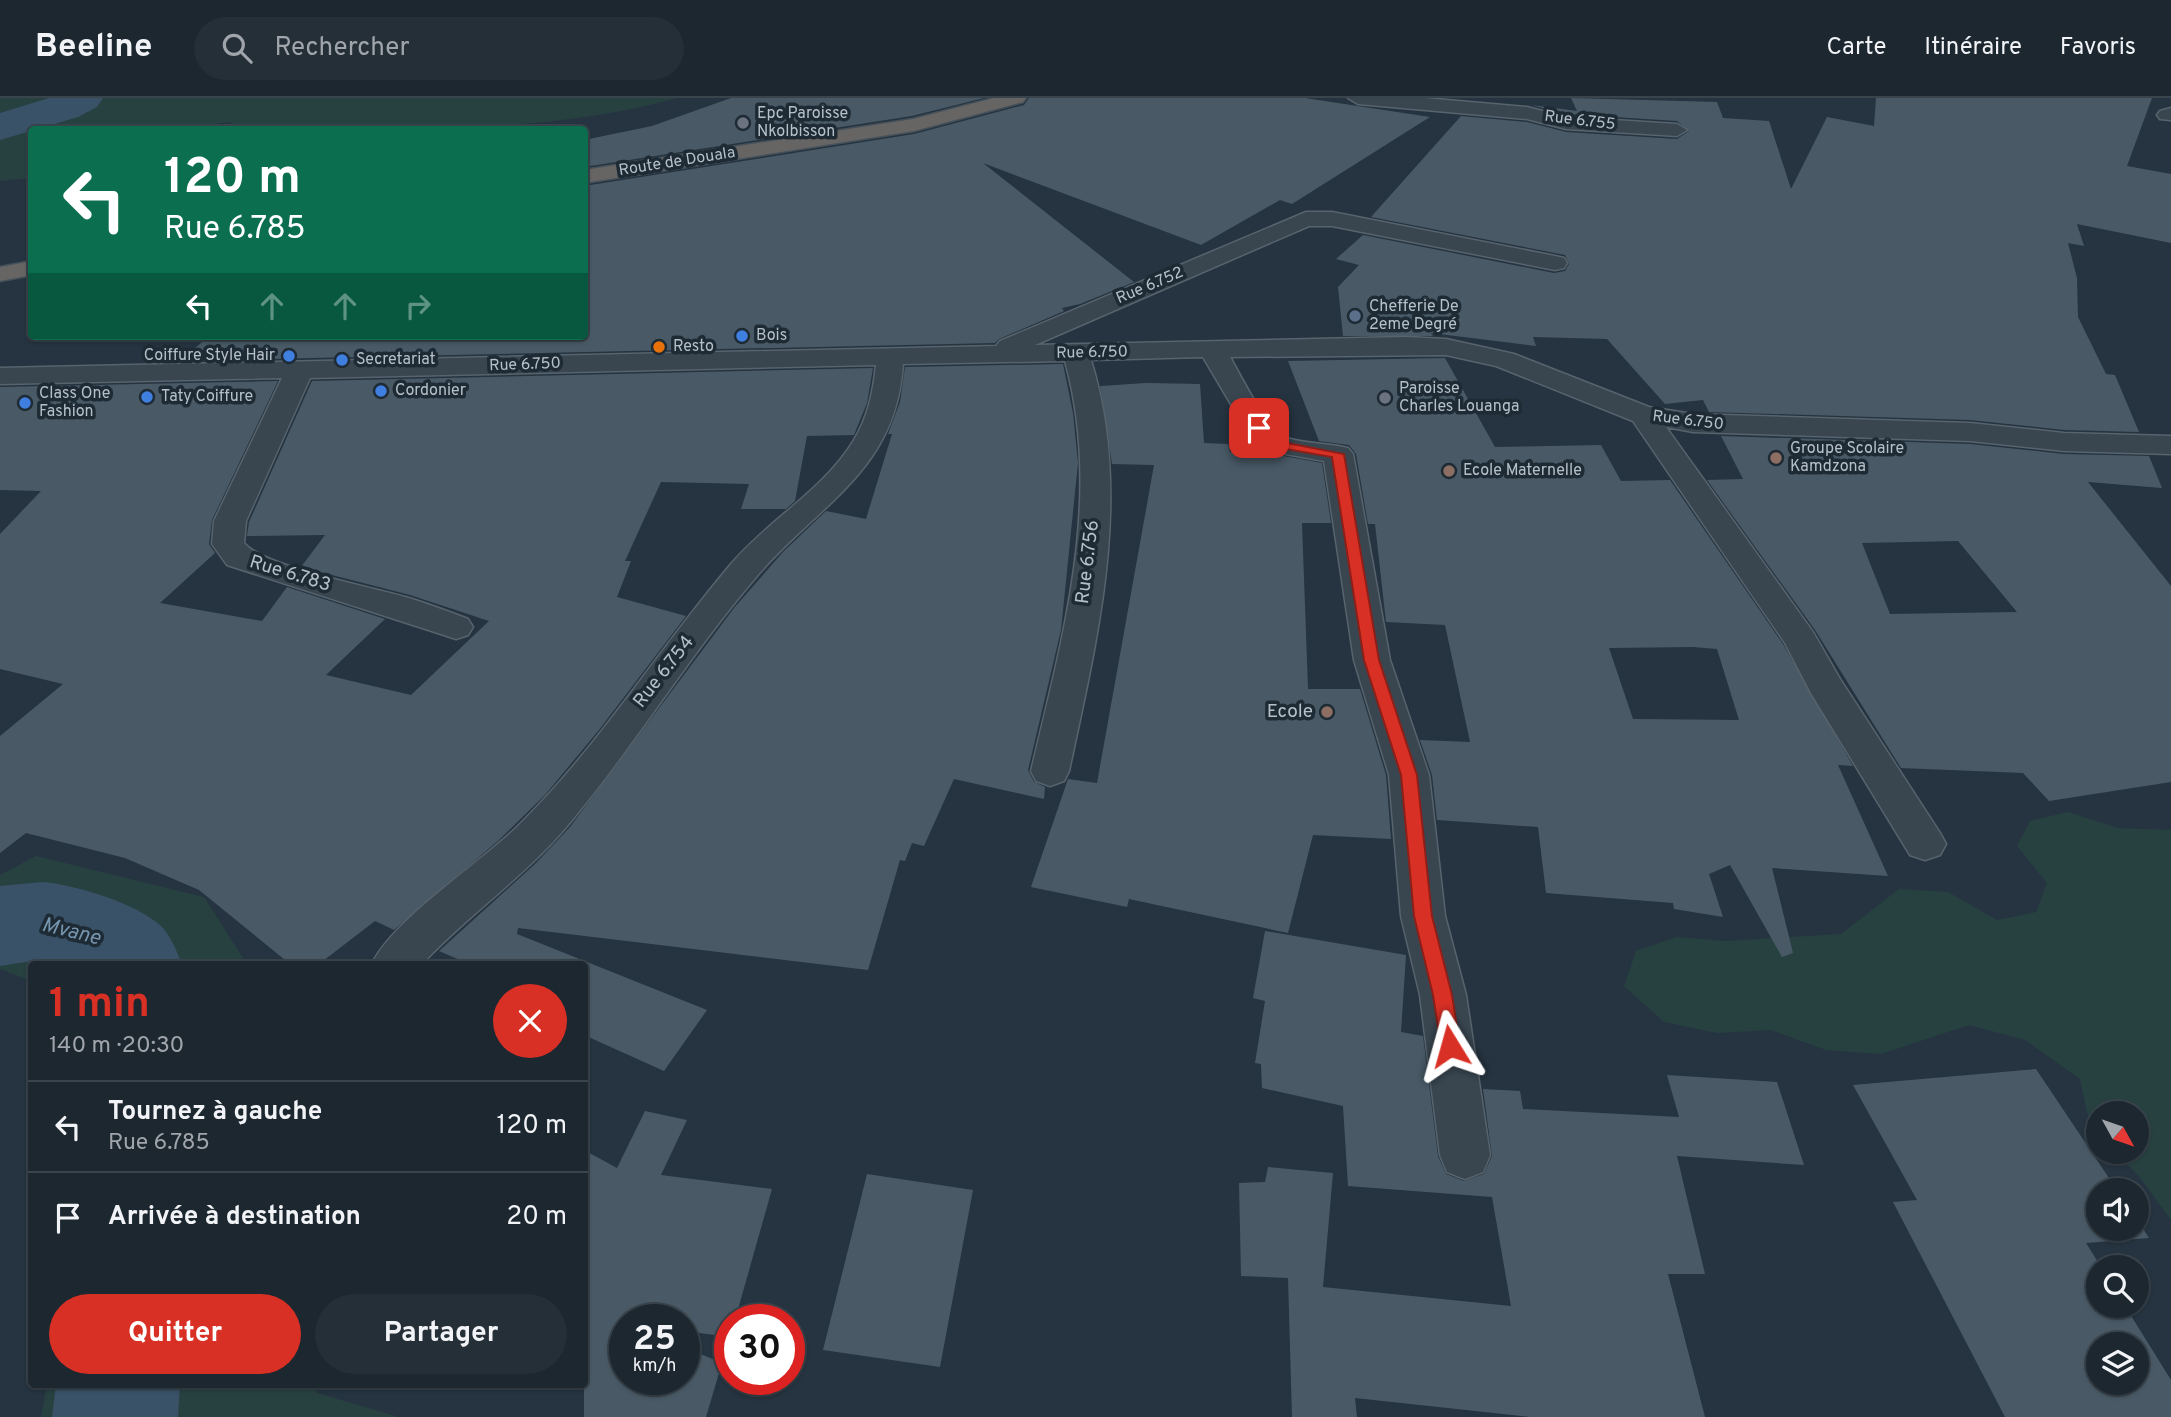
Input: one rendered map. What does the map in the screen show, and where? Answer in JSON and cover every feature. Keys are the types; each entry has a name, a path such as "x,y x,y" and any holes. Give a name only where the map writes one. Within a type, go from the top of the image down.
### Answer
{"highway":[{"name":"Route de Douala","path":"588,176 914,125 1016,98"},
{"path":"0,274 28,269"}],"street":[{"name":"Rue 6.755","path":"1358,98 1527,113 1566,122 1677,130"},
{"name":"Rue 6.752","path":"994,354 1306,219 1332,219 1555,263"},
{"name":"Rue 6.750","path":"0,376 299,372 890,354 1446,346 1504,360 1643,415 1732,426 1970,432 2064,442 2171,444"},
{"path":"1212,350 1259,428 1273,444 1338,454 1372,660 1409,775 1423,916 1443,995 1465,1155"},
{"name":"Rue 6.756","path":"1050,771 1078,644 1093,545 1096,431 1088,384 1076,353"},
{"name":"Rue 6.754","path":"397,961 422,933 478,888 551,817 747,567 851,464 880,418 888,386 890,354"},
{"name":"Rue 6.783","path":"299,372 230,521 228,544 239,558 267,569 401,607 456,627"},
{"path":"1643,415 1801,640 1824,684 1925,844"}],"green space":[{"path":"0,98 677,98 573,119 492,126 238,126 228,122 203,126 28,126 28,178 0,181"},
{"path":"2068,812 2118,828 2171,830 2171,1220 2149,1190 2149,1178 2140,1178 2127,1164 2149,1164 2149,1101 2086,1101 2086,1107 2080,1079 2025,1040 1969,1025 1881,1054 1826,1050 1771,1030 1717,1033 1664,1022 1624,986 1636,951 1676,937 1726,941 1841,934 1899,889 1948,892 1997,920 2036,912 2047,883 2017,846 2030,821"},
{"path":"36,856 204,897 245,961 28,961 28,980 0,969 0,875"},
{"path":"46,1388 316,1388 317,1393 399,1417 41,1417"}],"building":[{"path":"731,98 984,98 912,116 588,166 588,139 652,126"},
{"path":"1029,98 1305,98 1430,117 1292,204 1280,200 1201,245 983,163 1134,282 1080,304 1062,308 1064,311 995,343 180,361 204,340 588,340 588,185 914,134 1024,105"},
{"path":"1571,98 1717,102 1723,118 1769,121 1791,189 1827,117 1874,126 1876,98 2152,98 2127,166 2171,174 2171,243 2077,224 2084,246 2068,243 2077,278 2078,317 2106,374 2115,375 2139,432 2064,430 1970,420 1709,412 1703,400 1665,404 1607,339 1533,337 1536,346 1431,333 1433,336 1343,336 1338,287 1359,265 1336,259 1363,235 1554,273 1565,271 1569,264 1565,255 1371,217 1461,116 1527,122 1566,132 1677,139 1689,131 1677,121 1566,114 1531,105 1577,111"},
{"path":"1445,358 1495,447 1601,445 1621,481 1670,480 1783,644 1853,766 1838,765 1888,876 1772,868 1793,953 1782,957 1730,865 1709,874 1723,917 1674,909 1673,903 1546,893 1538,827 1437,820 1432,775 1420,740 1470,742 1445,625 1386,622 1375,524 1368,524 1356,454 1349,445 1319,441 1288,361","holes":["1609,648 1717,649 1739,720 1633,719"]},
{"path":"1063,364 1073,413 1078,463 1061,630 1028,770 1034,782 1045,787 1044,799 954,779 924,846 912,843 905,861 900,860 868,970 518,928 517,934 584,961 462,961 439,951 535,864 570,827 734,608 783,552 826,511 866,519 892,434 888,434 900,402 905,367"},
{"path":"873,368 867,403 854,435 807,436 795,501 786,509 741,509 749,484 661,482 625,561 631,561 617,597 686,616 599,730 545,795 499,840 394,930 375,921 323,961 286,961 199,890 125,858 26,833 0,853 0,736 63,684 0,669 0,534 41,491 0,490 0,387 278,381 212,520 209,544 215,553 160,603 262,621 287,587 385,619 326,675 411,695 489,621 410,595 301,567 325,535 247,536 249,522 312,381"},
{"path":"1200,384 1204,443 1228,444 1230,452 1262,452 1322,463 1331,523 1302,523 1308,689 1360,689 1386,775 1391,839 1313,835 1288,933 1129,899 1127,907 1031,887 1068,779 1097,783 1154,465 1112,464 1100,386"},
{"path":"1721,436 1970,444 2064,454 2149,456 2162,488 2088,482 2171,586 2171,782 2049,801 2023,773 1901,768 1815,630 1707,480 1743,479","holes":["1958,541 2017,612 1890,614 1862,543"]},
{"path":"1265,931 1406,955 1401,1032 1423,1036 1438,1156 1446,1174 1464,1181 1484,1174 1492,1156 1483,1089 1520,1091 1523,1109 1679,1117 1667,1075 1777,1082 1804,1165 1677,1156 1705,1274 1668,1274 1705,1417 1530,1417 1355,1398 1357,1417 1292,1417 1288,1278 1241,1276 1239,1183 1265,1182 1268,1167 1333,1173 1323,1287 1511,1306 1492,1197 1348,1186 1343,1106 1262,1088 1261,1064 1255,1063 1265,1001 1253,998"},
{"path":"588,962 707,1010 664,1071 588,1037"},
{"path":"2036,1069 2086,1144 2086,1164 2100,1164 2109,1178 2086,1178 2086,1241 2111,1241 2086,1243 2094,1255 2086,1255 2086,1318 2132,1318 2141,1332 2086,1332 2086,1395 2149,1395 2149,1345 2171,1380 2171,1417 2005,1417 1893,1202 1917,1200 1853,1085"},
{"path":"645,1111 687,1120 661,1175 772,1189 740,1304 714,1304 714,1335 700,1333 700,1304 609,1304 609,1395 700,1395 700,1354 714,1360 714,1390 706,1417 584,1417 584,1388 588,1388 588,1152 617,1168"},
{"path":"867,1174 973,1190 940,1367 823,1350"}],"waterway":[{"path":"0,127 52,112 82,98"},
{"name":"Mvane","path":"0,926 38,921 66,925 107,941 132,961"},
{"name":"Mvane","path":"115,1417 118,1388"}],"place":[{"name":"Epc Paroisse Nkolbisson","path":"743,123"},
{"name":"Chefferie De 2eme Degré","path":"1355,316"},
{"name":"Bois","path":"742,336"},
{"name":"Resto","path":"659,347"},
{"name":"Coiffure Style Hair","path":"289,356"},
{"name":"Secretariat","path":"342,360"},
{"name":"Cordonier","path":"381,391"},
{"name":"Taty Coiffure","path":"147,397"},
{"name":"Paroisse Charles Louanga","path":"1385,398"},
{"name":"Class One Fashion","path":"25,403"},
{"name":"Groupe Scolaire Kamdzona","path":"1776,458"},
{"name":"Ecole Maternelle","path":"1449,471"},
{"name":"Ecole","path":"1327,712"}],"route":[{"path":"1259,428 1273,444 1338,454 1372,660 1409,775 1423,916 1443,995 1450,1046"}]}
